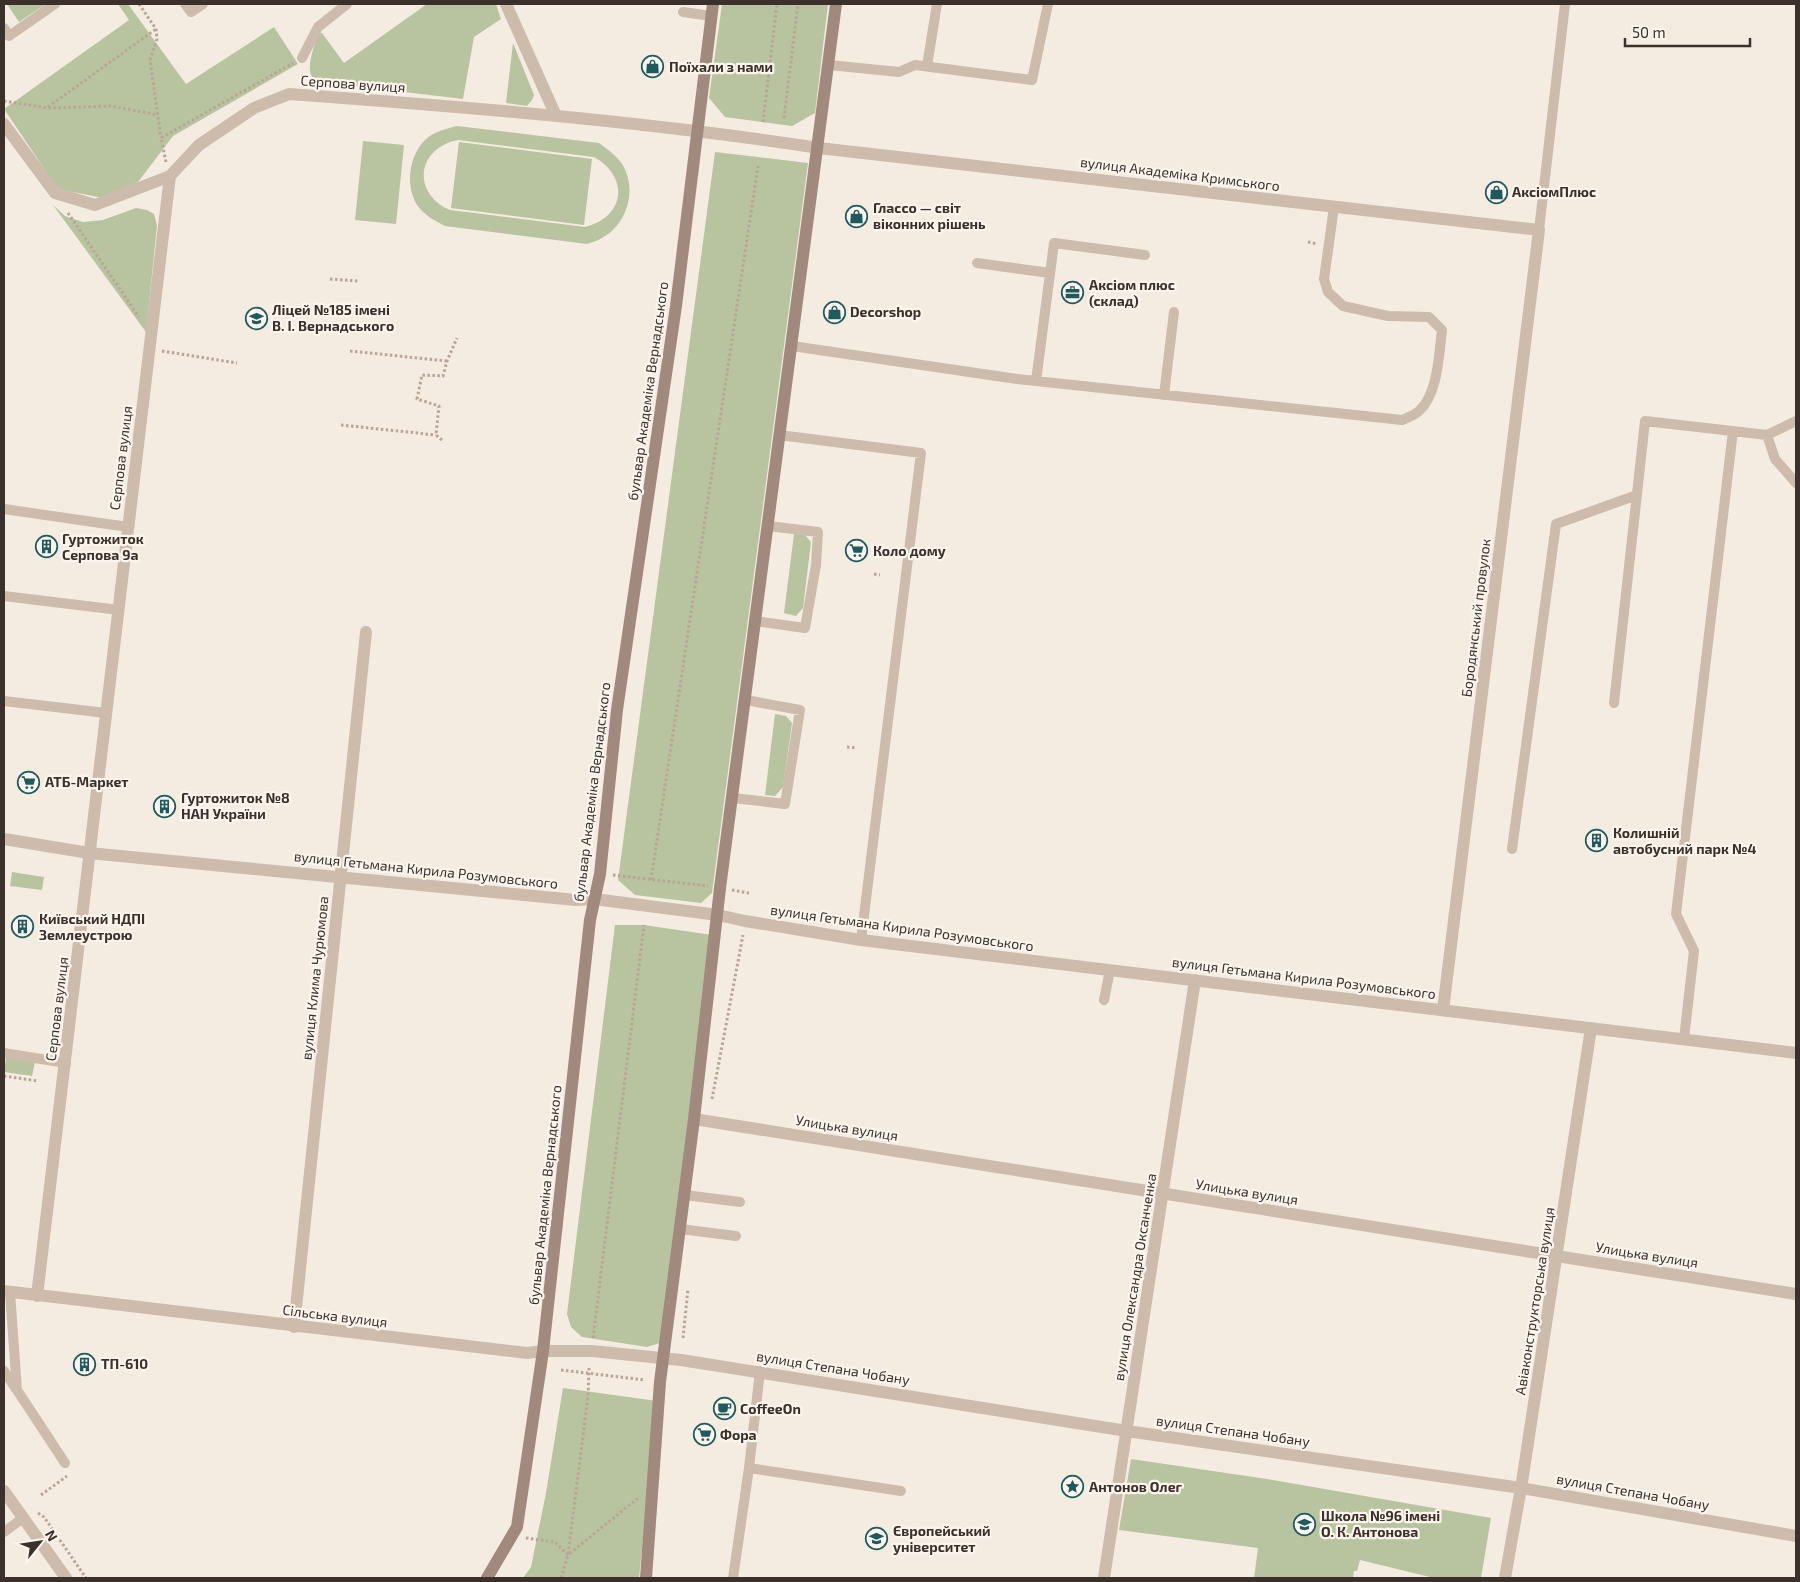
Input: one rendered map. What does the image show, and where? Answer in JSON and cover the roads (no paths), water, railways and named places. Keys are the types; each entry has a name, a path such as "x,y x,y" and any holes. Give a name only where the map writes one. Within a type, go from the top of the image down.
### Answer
{"main road":[{"path":"646,1578 660,1382 755,622 819,148 836,4"},
{"name":"бульвар Академіка Вернадського","path":"487,1578 517,1527 543,1350 589,929 600,874 617,710 676,306 712,10"}],"street":[{"path":"506,4 556,116"},
{"name":"Серпова вулиця","path":"37,1296 149,349 172,174 199,145 254,108 289,94 556,116 697,132"},
{"path":"4,124 55,194 95,205 172,174"},
{"name":"вулиця Академіка Кримського","path":"697,132 819,148 1539,230"},
{"name":"Бородянський провулок","path":"1442,1010 1539,230"},
{"name":"вулиця Клима Чурюмова","path":"294,1327 366,632"},
{"name":"вулиця Гетьмана Кирила Розумовського","path":"4,839 89,853 576,900 594,899 718,915 861,940 1796,1053"},
{"name":"вулиця Олександра Оксанченка","path":"1104,1578 1195,980"},
{"name":"Авіаконструкторська вулиця","path":"1505,1578 1521,1488 1591,1028"},
{"name":"Улицька вулиця","path":"694,1119 1796,1294"},
{"name":"Сільська вулиця","path":"7,1292 527,1353 543,1350 592,1351 664,1359"},
{"name":"вулиця Степана Чобану","path":"664,1359 760,1371 1127,1431 1521,1488 1796,1536"},
{"path":"4,1491 29,1515 66,1578"}],"lane":[{"path":"4,28 9,36 55,4"},
{"path":"185,4 191,12 203,4"},
{"path":"302,58 318,27 347,4"},
{"path":"927,66 937,4"},
{"path":"829,65 899,72 916,65 1032,80 1048,4"},
{"path":"1539,230 1565,4"},
{"path":"683,12 712,10"},
{"path":"792,346 1036,381 1402,420 1419,412 1432,394 1439,360 1442,330 1429,317 1388,316 1343,306 1328,292 1324,279 1334,207"},
{"path":"1036,381 1054,243 1145,255"},
{"path":"978,263 1050,273"},
{"path":"1164,395 1174,312"},
{"path":"1614,703 1645,421 1767,435 1796,421"},
{"path":"1684,1040 1694,951 1676,914 1733,431"},
{"path":"779,435 921,453 861,940"},
{"path":"1767,435 1775,459 1796,483"},
{"path":"1512,849 1556,524 1637,495"},
{"path":"4,509 128,527"},
{"path":"755,622 805,628 816,565 818,532 768,526"},
{"path":"4,596 119,610"},
{"path":"734,798 785,804 800,710 746,700"},
{"path":"4,701 106,713"},
{"path":"1104,1000 1110,970"},
{"path":"4,1053 66,1063"},
{"path":"684,1195 740,1202"},
{"path":"680,1229 736,1236"},
{"path":"7,1292 17,1390"},
{"path":"4,1371 65,1462"},
{"path":"733,1578 749,1468 760,1371"},
{"path":"749,1468 900,1491"},
{"path":"4,1532 29,1515"}],"place":[{"name":"Поїхали з нами","path":"653,67"},
{"name":"АксіомПлюс","path":"1496,192"},
{"name":"Глассо — світ віконних рішень","path":"857,216"},
{"name":"Аксіом плюс (склад)","path":"1073,293"},
{"name":"Decorshop","path":"834,312"},
{"name":"Ліцей №185 імені В. І. Вернадського","path":"256,318"},
{"name":"Гуртожиток Серпова 9а","path":"46,547"},
{"name":"Коло дому","path":"857,551"},
{"name":"АТБ-Маркет","path":"29,782"},
{"name":"Гуртожиток №8 НАН України","path":"165,806"},
{"name":"Колишній автобусний парк №4","path":"1597,841"},
{"name":"Київський НДПІ Землеустрою","path":"23,927"},
{"name":"ТП-610","path":"85,1364"},
{"name":"CoffeeOn","path":"724,1409"},
{"name":"Фора","path":"704,1435"},
{"name":"Антонов Олег","path":"1073,1487"},
{"name":"Школа №96 імені О. К. Антонова","path":"1305,1524"},
{"name":"Європейський університет","path":"877,1539"}]}
